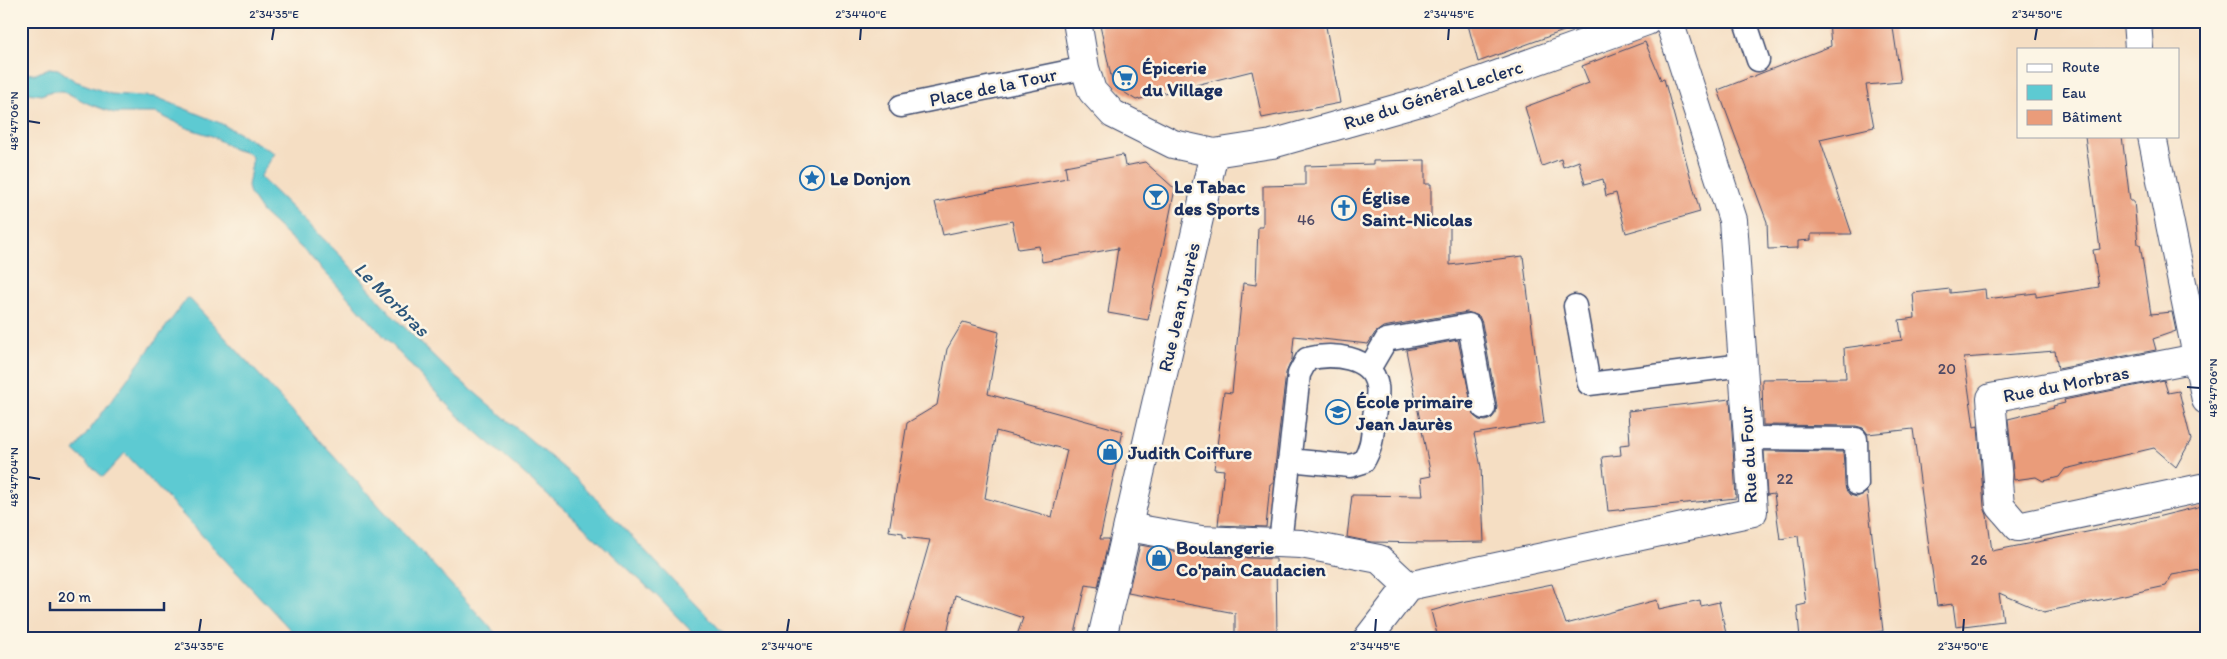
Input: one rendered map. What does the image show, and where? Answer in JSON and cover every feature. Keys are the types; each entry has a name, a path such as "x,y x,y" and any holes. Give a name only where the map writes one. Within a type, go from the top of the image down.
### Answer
{"street":[{"path":"1077,21 1084,68 1092,91 1113,114 1173,144 1214,153"},
{"name":"Rue du Général Leclerc","path":"1214,153 1272,144 1427,100 1647,21"},
{"name":"Rue du Four","path":"1408,586 1753,512 1733,220 1669,21"},
{"path":"2137,21 2140,48"},
{"path":"2152,138 2206,400"},
{"name":"Rue Jean Jaurès","path":"1102,638 1214,153"},
{"name":"Rue du Morbras","path":"2197,358 1991,398 2000,506 2018,526 2206,488"},
{"path":"1128,527 1201,540 1301,544 1379,559 1408,586 1368,638"}],"lane":[{"path":"1745,21 1758,60"},
{"name":"Place de la Tour","path":"901,106 1084,68"},
{"path":"1575,306 1589,384 1743,365"},
{"path":"1369,369 1386,340 1469,325 1484,408"},
{"path":"1280,543 1299,374 1307,358 1321,355 1356,360 1369,369 1377,386 1371,449 1363,462 1350,466 1290,460"},
{"path":"1748,438 1856,439 1857,484"}],"water":[{"path":"49,68 58,69 75,81 111,94 156,97 220,123 275,153 260,177 342,257 392,315 447,369 579,481 728,638 698,638 656,595 563,508 454,412 308,254 262,212 250,194 248,186 252,157 248,153 233,149 212,136 187,128 156,113 114,113 89,104 63,91 52,91 41,95 21,92 21,73 36,74"},
{"path":"188,297 500,638 298,638 125,453 103,477 74,451"}],"building":[{"path":"1099,21 1325,21 1340,103 1262,118 1252,71 1136,100 1113,85"},
{"path":"1467,21 1579,21 1580,25 1478,62"},
{"path":"1829,21 1892,21 1901,82 1866,85 1874,127 1820,139 1852,234 1811,234 1811,240 1798,241 1798,248 1768,249 1767,222 1718,90 1831,46"},
{"path":"1645,42 1661,80 1664,79 1700,212 1626,233 1616,193 1606,196 1603,179 1585,184 1579,161 1563,167 1561,159 1542,166 1525,107 1589,83 1582,66"},
{"path":"2085,138 2122,138 2130,201 2134,201 2138,244 2140,244 2151,314 2172,312 2176,331 2153,339 2156,350 2058,369 2055,351 1964,358 1974,427 1978,426 1984,507 1987,515 1992,551 2132,523 2206,505 2206,569 2172,575 2166,586 2044,612 1999,593 2003,621 1956,627 1953,604 1937,606 1913,429 1868,434 1863,428 1856,426 1763,425 1762,379 1846,378 1844,348 1902,340 1899,320 1915,318 1913,293 1950,289 1950,293 1985,289 1986,299 2036,293 2036,297 2099,287 2093,250 2100,249"},
{"path":"1123,155 1125,166 1145,162 1175,189 1148,320 1108,313 1118,248 1042,262 1039,246 1018,249 1012,221 943,235 935,202 1067,178 1065,166"},
{"path":"1425,160 1425,184 1431,184 1431,226 1450,226 1450,265 1523,256 1544,423 1474,434 1481,467 1484,542 1371,542 1347,537 1352,495 1423,496 1421,478 1431,476 1406,350 1458,340 1474,416 1479,420 1486,421 1496,413 1497,406 1482,323 1479,316 1467,312 1383,327 1375,333 1368,344 1294,336 1292,359 1286,373 1273,484 1270,484 1266,527 1218,525 1224,470 1214,469 1224,392 1232,393 1243,283 1256,285 1258,227 1263,227 1263,186 1305,185 1305,166 1373,164 1373,161"},
{"path":"963,322 999,332 988,394 1123,431 1100,539 1109,539 1098,587 1086,585 1074,638 1016,638 1023,618 955,595 946,638 902,638 930,540 903,537 903,533 889,531 907,423 937,405 947,349","holes":["996,431 1067,450 1052,517 985,498"]},
{"path":"2164,380 2168,393 2179,391 2191,440 2176,467 2154,448 2065,469 2059,477 2043,481 2036,477 2014,480 2008,419 2054,408 2053,406 2065,403 2064,400"},
{"path":"1730,399 1736,498 1608,511 1602,457 1621,455 1620,445 1630,444 1628,411"},
{"path":"1764,451 1843,452 1846,490 1850,495 1857,497 1867,492 1883,631 1822,638 1800,638 1797,606 1806,604 1798,536 1780,539 1774,494 1767,495"},
{"path":"1140,545 1200,556 1276,559 1277,638 1235,638 1235,613 1128,593"},
{"path":"1552,584 1566,624 1657,600 1659,609 1700,600 1701,606 1719,602 1727,638 1438,638 1431,611 1462,602"}],"place":[{"name":"Épicerie du Village","path":"1125,78"},
{"name":"Le Donjon","path":"812,178"},
{"name":"Le Tabac des Sports","path":"1156,197"},
{"name":"Église Saint-Nicolas","path":"1344,208"},
{"name":"École primaire Jean Jaurès","path":"1338,412"},
{"name":"Judith Coiffure","path":"1110,452"},
{"name":"Boulangerie Co'pain Caudacien","path":"1159,558"}],"water label":[{"name":"Le Morbras","path":"392,299"}]}
